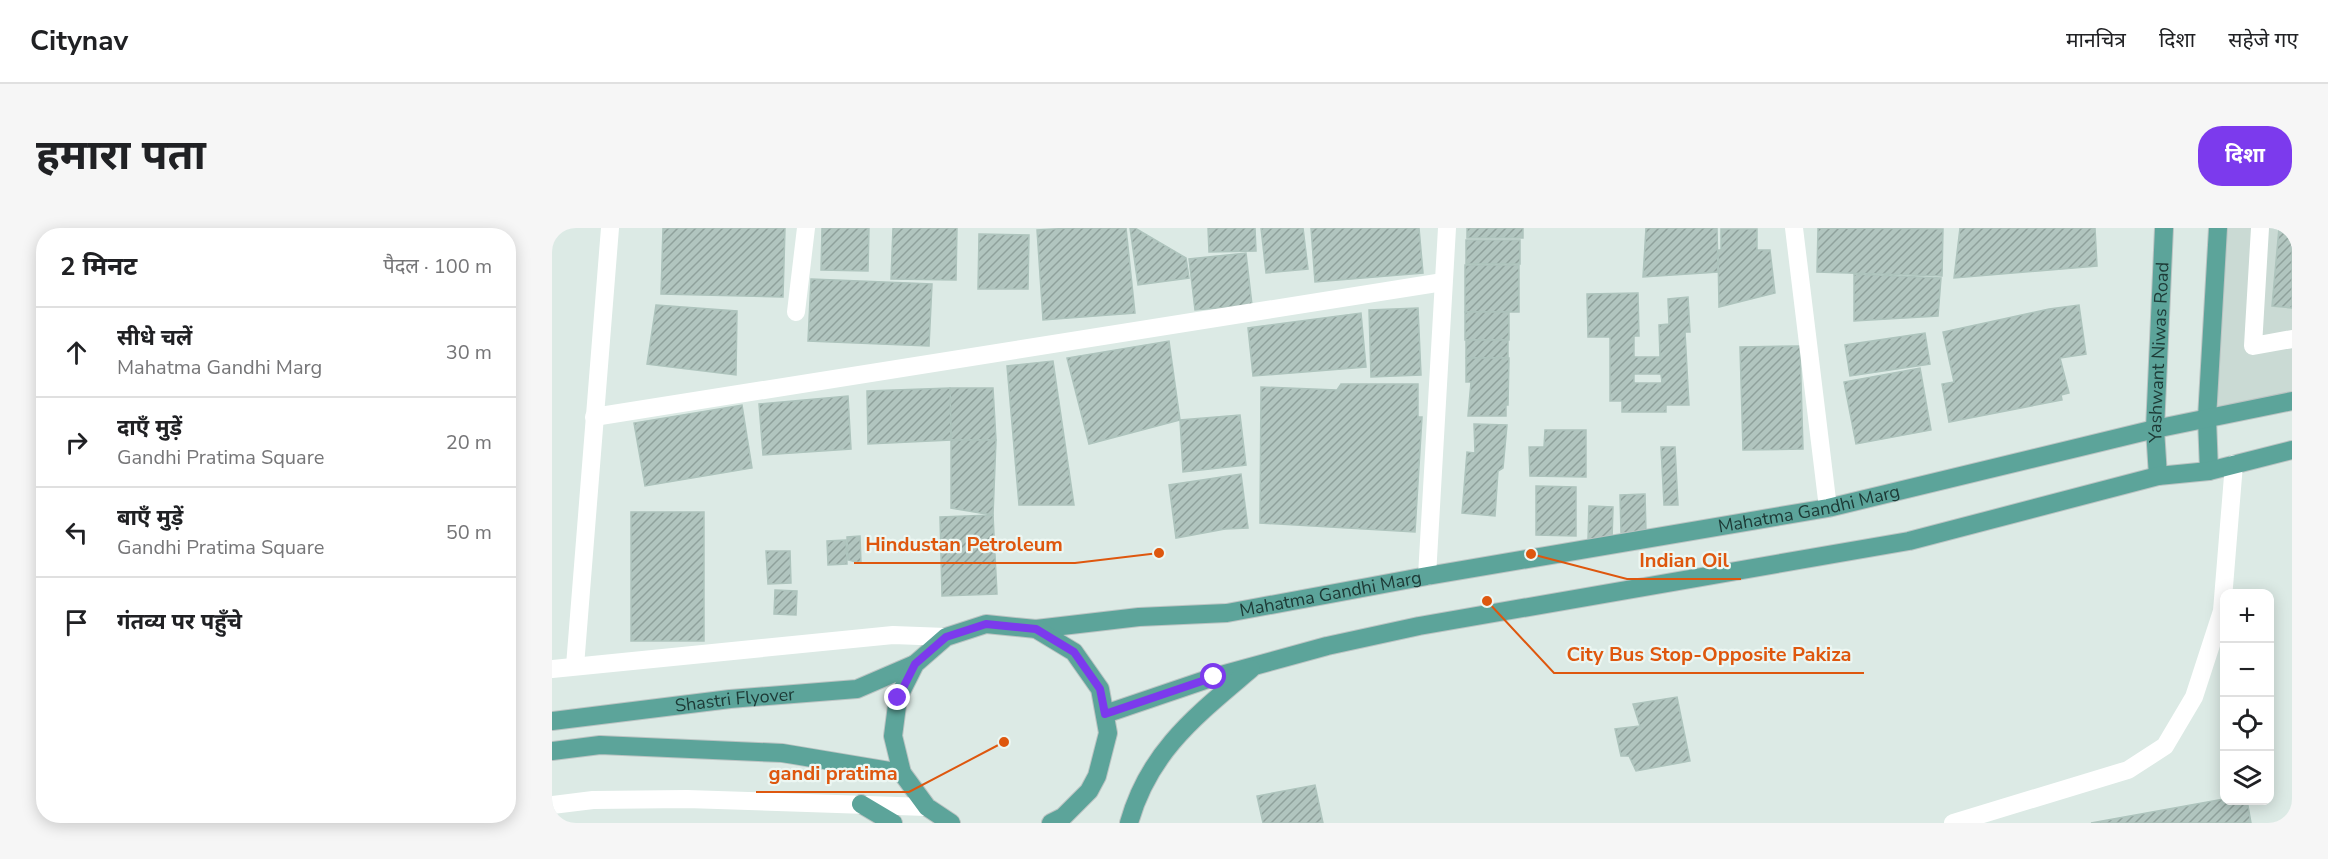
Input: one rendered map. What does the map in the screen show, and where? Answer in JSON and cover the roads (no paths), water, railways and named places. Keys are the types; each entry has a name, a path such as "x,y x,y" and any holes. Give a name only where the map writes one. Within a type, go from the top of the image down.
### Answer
{"main road":[{"name":"Yashwant Niwas Road","path":"2158,476 2155,429 2164,228"},
{"path":"2209,471 2207,418 2217,228"},
{"name":"Mahatma Gandhi Marg","path":"1036,629 1139,617 1227,613 1427,576 1828,508 2155,429 2292,401"},
{"path":"1105,714 1214,677 1327,646 1419,626 1909,541 2158,476 2209,471 2292,450"},
{"path":"951,823 927,807 902,773 893,736 898,698 915,664 946,637 986,624 1036,629 1074,652 1100,689 1108,733 1097,776 1076,815 1063,817 1051,823"},
{"name":"Shastri Flyover","path":"552,722 730,699 857,689 915,664"},
{"path":"1129,823 1144,781 1159,756 1191,721 1255,666"},
{"path":"552,751 600,744 782,753 902,773"},
{"path":"861,804 893,823"}],"street":[{"path":"575,666 610,228"},
{"path":"796,312 806,228"},
{"path":"1427,576 1446,228"},
{"path":"1794,228 1828,508"},
{"path":"2260,228 2253,346 2292,339"},
{"path":"594,417 1443,282"},
{"path":"1953,823 2128,770 2165,746 2194,697 2222,611 2234,464"},
{"path":"552,669 893,635 946,637"},
{"path":"552,806 593,800 675,799 927,807"}],"place":[{"name":"Hindustan Petroleum","path":"1159,553"},
{"name":"Indian Oil","path":"1531,554"},
{"name":"City Bus Stop-Opposite Pakiza","path":"1487,601"},
{"name":"gandi pratima","path":"1004,742"}]}
